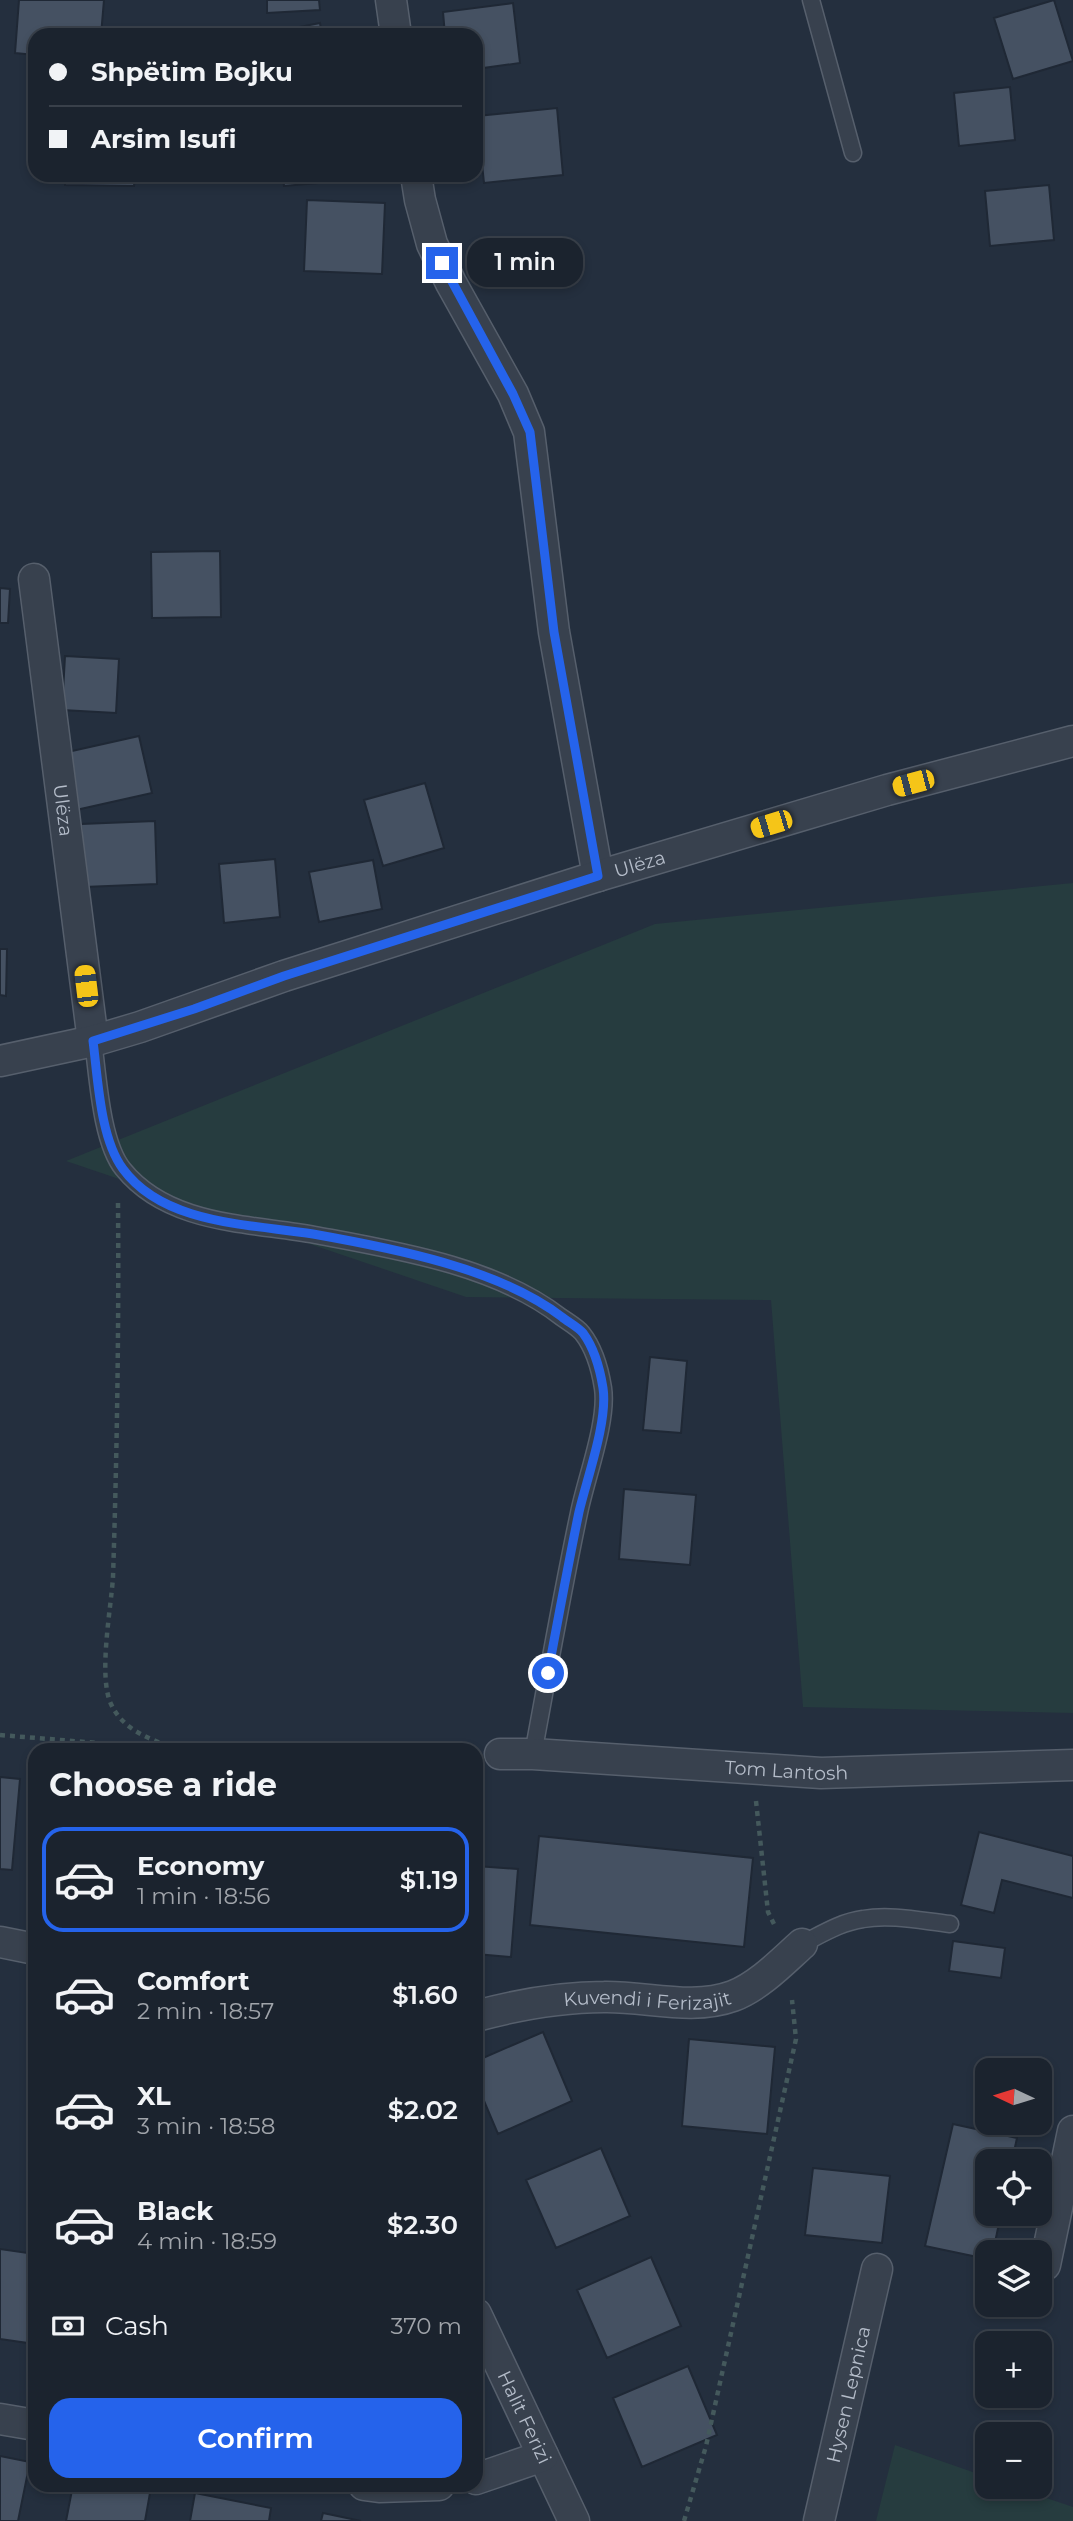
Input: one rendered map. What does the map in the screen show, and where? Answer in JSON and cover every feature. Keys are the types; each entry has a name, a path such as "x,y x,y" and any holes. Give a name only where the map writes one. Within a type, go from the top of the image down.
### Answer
{"street":[{"path":"391,0 395,28"},
{"path":"417,182 432,244 513,394 530,432 554,632 598,876"},
{"name":"Ulëza","path":"34,579 93,1041"},
{"name":"Ulëza","path":"0,1061 93,1041 184,1013 284,976 598,876 862,797 1073,741"},
{"name":"Tom Lantosh","path":"500,1754 821,1773 1073,1765"},
{"path":"0,1942 28,1948"},
{"name":"Kuvendi i Ferizajit","path":"483,2015 548,2002 604,1997 679,2002 709,2001 734,1996 761,1979 795,1950"},
{"path":"1050,2240 1073,2130"},
{"name":"Hysen Lepnica","path":"819,2521 877,2269"},
{"name":"Halit Ferizi","path":"483,2329 574,2521"},
{"path":"0,2419 28,2424"},
{"path":"483,2477 543,2456"}],"lane":[{"path":"811,0 853,153"},
{"path":"93,1041 107,1135 122,1168 143,1189 173,1207 214,1219 315,1235 436,1261 495,1280 549,1307 582,1333 596,1359 603,1391 599,1434 579,1511 533,1754"},
{"path":"795,1950 840,1925 862,1919 888,1917 950,1924"}],"path":[{"path":"118,1202 117,1442 112,1601 105,1677 110,1703 123,1722 143,1736 162,1743"},
{"path":"0,1735 97,1743"},
{"path":"684,2521 706,2446 796,2039 795,1950 768,1912 752,1770"}],"green space":[{"path":"1073,883 1073,1713 803,1707 771,1300 466,1297 66,1161 655,924"},
{"path":"895,2445 975,2473 975,2499 1049,2499 1073,2507 1073,2521 876,2521"}],"building":[{"path":"19,0 104,0 102,28 28,28 28,54 15,53"},
{"path":"267,0 319,0 320,10 267,13"},
{"path":"1054,0 1073,61 1013,79 994,18"},
{"path":"513,3 520,63 483,68 483,28 444,28 443,12"},
{"path":"320,23 321,28 294,28"},
{"path":"1010,87 1015,140 959,146 954,93"},
{"path":"557,108 563,175 484,183 483,115"},
{"path":"65,182 134,182 134,186 65,185"},
{"path":"284,182 329,182 284,186"},
{"path":"1049,185 1054,240 990,246 985,191"},
{"path":"307,200 385,203 382,274 304,271"},
{"path":"220,551 221,617 152,618 151,552"},
{"path":"0,588 10,589 8,623 0,623"},
{"path":"65,656 119,659 116,713 62,710"},
{"path":"139,736 152,793 76,810 63,753"},
{"path":"425,783 444,848 383,866 364,800"},
{"path":"155,821 157,884 84,887 81,824"},
{"path":"275,859 280,917 224,923 219,864"},
{"path":"373,860 382,909 319,922 309,872"},
{"path":"0,949 7,949 6,996 0,995"},
{"path":"650,1357 687,1361 681,1433 643,1430"},
{"path":"624,1489 696,1495 690,1565 619,1559"},
{"path":"0,1777 20,1779 12,1870 0,1869"},
{"path":"979,1832 1073,1856 1073,1898 1002,1880 994,1913 961,1905"},
{"path":"539,1836 753,1858 744,1947 530,1925"},
{"path":"483,1866 518,1869 511,1957 483,1955"},
{"path":"953,1941 1005,1948 1001,1978 949,1971"},
{"path":"543,2032 572,2101 498,2134 483,2099 483,2058"},
{"path":"689,2039 775,2047 767,2134 682,2126"},
{"path":"953,2124 975,2129 975,2135 1017,2138 1015,2149 975,2149 975,2226 998,2226 996,2240 975,2240 975,2256 925,2246"},
{"path":"601,2148 630,2216 556,2248 526,2180"},
{"path":"813,2168 890,2176 882,2243 805,2235"},
{"path":"0,2249 28,2253 28,2343 0,2339"},
{"path":"651,2257 681,2326 607,2358 577,2290"},
{"path":"688,2366 717,2435 642,2467 613,2398"},
{"path":"0,2456 28,2462 18,2521 0,2521"},
{"path":"72,2492 150,2493 145,2521 66,2521"},
{"path":"195,2493 271,2508 269,2521 190,2521"},
{"path":"323,2513 361,2521 321,2521"}],"route":[{"path":"442,263 513,394 530,432 554,632 598,876 284,976 194,1009 93,1041 107,1135 122,1168 143,1189 173,1207 214,1219 315,1235 436,1261 495,1280 549,1307 582,1333 596,1359 603,1391 599,1434 579,1511 548,1673"}]}
